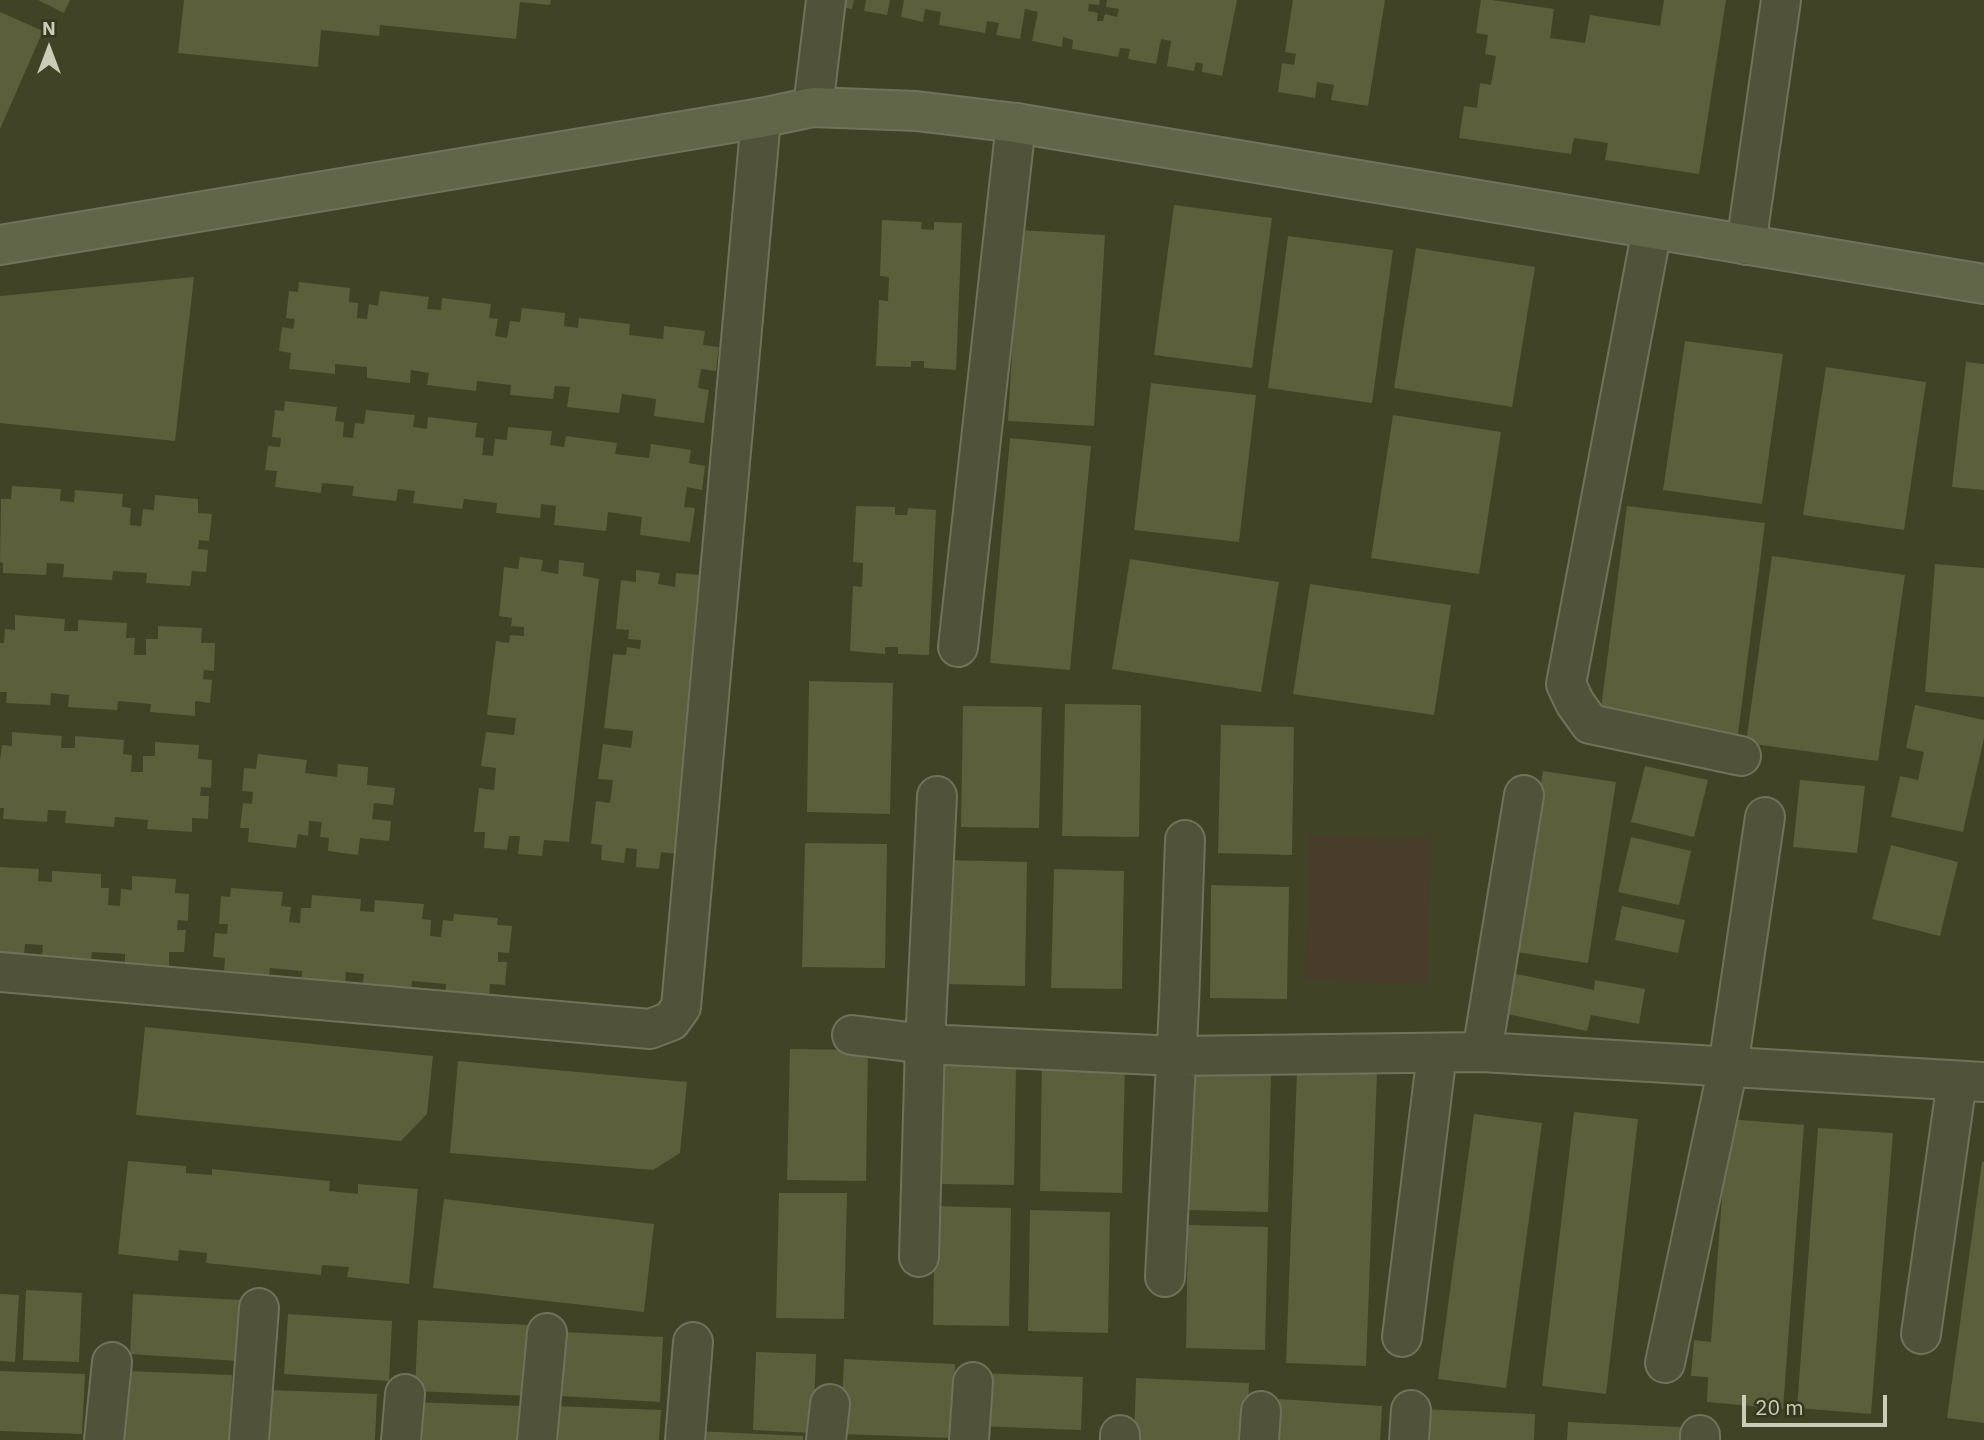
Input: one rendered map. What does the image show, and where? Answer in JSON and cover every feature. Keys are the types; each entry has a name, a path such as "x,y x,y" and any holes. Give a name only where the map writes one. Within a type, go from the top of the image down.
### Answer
{"street":[{"path":"813,107 826,0"},
{"path":"1746,245 1782,0"},
{"path":"0,245 761,118 813,107 916,111 1016,123 1984,284"},
{"path":"0,972 650,1029 671,1021 681,1007 761,118"},
{"path":"958,648 1016,123"},
{"path":"1652,229 1566,684 1590,724 1741,755"},
{"path":"1482,1052 1524,795"},
{"path":"919,1257 925,1044 937,796"},
{"path":"1665,1363 1728,1067 1766,817"},
{"path":"1165,1278 1185,840"},
{"path":"852,1035 925,1044 1176,1056 1482,1052 1971,1082 1921,1334"},
{"path":"1402,1337 1437,1053"},
{"path":"248,1440 259,1308"},
{"path":"537,1440 547,1333"},
{"path":"685,1440 693,1342"},
{"path":"104,1440 112,1362"},
{"path":"969,1440 973,1382"},
{"path":"401,1440 405,1394"}],"shaded area":[{"path":"1310,835 1431,839 1427,984 1305,980"}],"building":[{"path":"38,0 70,0 64,13"},
{"path":"184,0 551,0 550,5 520,2 516,39 380,25 379,36 321,30 318,67 178,53"},
{"path":"827,0 854,0 852,9 827,5"},
{"path":"866,0 890,0 887,15 864,11"},
{"path":"904,0 1100,0 1099,5 1089,4 1088,11 1098,13 1097,21 1103,21 1105,14 1117,17 1119,9 1106,7 1107,0 1237,0 1222,76 1202,72 1203,64 1196,62 1194,71 1167,66 1171,41 1161,39 1156,64 1128,59 1130,49 1120,48 1118,57 1072,49 1073,40 1063,37 1062,47 1032,41 1038,12 1025,9 1020,39 996,35 999,23 987,21 985,33 939,25 941,12 925,9 923,22 901,17"},
{"path":"1293,0 1385,0 1368,106 1331,100 1334,85 1317,82 1315,98 1278,92 1282,63 1294,65 1296,54 1285,52"},
{"path":"1481,0 1554,9 1550,38 1585,43 1590,15 1660,26 1664,0 1726,0 1699,174 1605,160 1608,143 1574,138 1571,154 1459,138 1464,106 1477,108 1480,83 1491,85 1496,56 1485,54 1488,35 1476,33"},
{"path":"0,12 43,31 0,129"},
{"path":"1174,205 1272,218 1252,368 1154,355"},
{"path":"882,220 922,222 921,229 934,230 934,222 962,223 956,370 924,368 924,361 911,361 911,367 876,366 879,300 888,301 889,277 880,276"},
{"path":"1019,230 1105,235 1094,426 1008,421"},
{"path":"1288,236 1393,250 1372,403 1268,388"},
{"path":"1416,248 1535,267 1512,407 1394,388"},
{"path":"194,277 175,441 0,423 0,296"},
{"path":"299,282 350,288 349,302 358,303 357,318 367,319 369,304 378,306 380,291 429,297 427,309 441,310 442,298 491,304 489,318 498,319 495,336 507,338 510,321 520,322 522,308 565,313 564,326 578,328 579,318 630,324 629,335 663,339 664,326 705,331 703,345 719,347 716,371 701,369 698,388 709,390 704,423 654,416 656,399 622,394 619,413 567,407 570,387 555,386 553,399 510,395 511,385 477,381 476,391 427,385 429,373 411,370 410,383 367,378 367,367 335,364 335,374 289,369 291,353 279,351 282,327 293,329 295,319 286,318 289,291 298,292"},
{"path":"1685,341 1783,354 1762,504 1663,490"},
{"path":"1966,362 1984,364 1984,490 1952,487"},
{"path":"1826,367 1926,382 1904,530 1803,515"},
{"path":"1151,383 1256,395 1239,542 1134,530"},
{"path":"285,401 337,407 335,421 344,422 343,437 353,438 355,423 364,424 366,410 415,415 413,427 427,429 428,417 477,423 475,437 484,438 482,455 493,456 495,439 507,440 508,427 552,431 550,445 564,447 566,436 617,443 615,454 649,458 651,444 691,450 689,463 705,466 702,490 687,487 684,507 695,508 690,542 640,535 642,517 608,512 606,531 554,525 556,506 541,504 540,518 496,513 497,503 464,499 462,509 413,503 415,491 398,489 396,501 352,496 354,486 322,483 321,493 275,487 277,471 265,470 268,446 280,447 281,438 272,437 275,410 284,411"},
{"path":"1393,415 1501,432 1479,574 1371,558"},
{"path":"1010,438 1091,446 1070,670 990,663"},
{"path":"12,486 61,489 60,501 74,502 75,490 123,494 122,507 131,508 130,525 141,526 143,509 154,510 155,495 198,499 198,513 212,514 209,541 199,540 198,549 208,550 206,572 192,571 190,586 146,583 147,573 113,571 112,580 63,577 64,564 47,563 46,575 3,573 3,563 0,562 1,499 11,499"},
{"path":"856,506 895,507 895,515 907,515 908,508 936,510 929,655 898,654 898,647 885,647 885,654 850,651 853,586 862,587 863,563 853,562"},
{"path":"1627,506 1765,523 1738,734 1600,716"},
{"path":"1772,556 1905,575 1878,761 1746,743"},
{"path":"520,557 543,560 541,571 558,574 559,560 584,563 583,576 599,579 569,842 544,840 542,856 518,854 520,836 509,836 507,850 484,848 485,832 474,832 479,788 494,790 496,768 481,766 486,732 514,735 516,718 487,715 496,641 509,643 510,635 524,636 524,627 511,626 512,618 499,616 504,567 518,569"},
{"path":"1130,559 1279,582 1261,692 1112,669"},
{"path":"1935,564 1984,568 1984,697 1925,692"},
{"path":"636,570 660,573 658,584 675,587 676,573 701,575 686,855 661,852 659,869 636,867 637,849 626,848 624,863 601,860 602,845 591,844 596,801 610,803 613,780 598,779 603,744 631,748 633,731 604,728 613,654 626,655 627,647 640,649 641,640 628,639 629,630 616,629 621,580 636,582"},
{"path":"1310,584 1451,605 1434,715 1293,694"},
{"path":"15,615 65,619 64,631 78,631 78,620 127,623 126,638 135,638 134,655 146,655 146,639 158,639 158,626 202,628 201,643 215,643 214,671 204,670 203,679 212,680 210,703 195,701 195,716 150,712 151,704 118,701 117,710 68,707 69,695 51,693 50,705 6,703 7,692 0,692 0,643 4,643 5,629 15,630"},
{"path":"809,681 893,683 890,814 807,812"},
{"path":"1065,704 1141,705 1139,837 1062,836"},
{"path":"1915,705 1984,720 1984,738 1963,832 1891,817 1900,776 1918,780 1924,752 1906,748"},
{"path":"963,706 1042,707 1039,828 961,827"},
{"path":"1221,725 1294,727 1292,855 1218,853"},
{"path":"12,732 62,736 61,748 75,748 75,736 124,740 123,754 132,755 131,772 143,772 143,756 155,756 155,742 199,745 198,759 212,760 211,788 201,787 200,796 209,796 208,819 192,818 192,832 147,829 148,820 115,817 114,827 65,823 66,811 48,810 47,822 3,819 4,808 0,808 0,760 2,745 12,746"},
{"path":"258,754 307,760 305,773 337,777 338,764 368,767 367,785 395,788 393,805 374,803 372,819 391,821 389,841 360,838 358,855 328,851 329,838 320,837 322,822 309,821 308,836 298,834 296,848 248,842 249,828 240,828 243,803 252,804 253,792 242,791 244,768 256,769"},
{"path":"1645,766 1708,780 1694,837 1631,822"},
{"path":"1543,771 1616,782 1588,963 1516,952"},
{"path":"1800,780 1865,786 1857,853 1793,847"},
{"path":"1631,837 1691,851 1679,905 1618,892"},
{"path":"805,843 887,844 885,968 802,967"},
{"path":"1891,845 1958,862 1940,936 1872,919"},
{"path":"948,860 1027,862 1025,986 946,984"},
{"path":"0,867 39,869 38,881 52,882 52,871 101,874 101,888 109,888 108,905 120,906 121,889 132,890 132,876 176,879 175,893 189,894 188,921 178,920 177,930 186,930 184,952 169,952 169,966 125,963 125,954 92,952 91,960 42,957 43,945 25,944 24,956 0,954"},
{"path":"1054,869 1124,871 1122,989 1051,988"},
{"path":"1211,885 1289,887 1287,999 1210,998"},
{"path":"231,888 283,892 281,906 291,907 289,922 300,923 301,908 311,908 312,895 361,899 360,911 374,912 375,900 424,904 422,919 431,920 430,936 441,937 443,920 453,921 454,914 498,918 497,925 512,926 509,953 498,952 498,962 507,962 505,985 490,984 489,997 445,994 446,984 412,981 411,991 362,987 364,974 346,972 345,985 301,981 302,971 270,968 269,978 224,974 225,958 213,957 215,933 227,934 228,924 219,924 221,896 230,897"},
{"path":"1622,906 1685,920 1678,953 1615,940"},
{"path":"1507,972 1594,990 1595,980 1645,989 1639,1024 1591,1015 1587,1031 1498,1012"},
{"path":"145,1027 433,1056 427,1114 401,1141 136,1115"},
{"path":"790,1049 868,1050 866,1181 787,1180"},
{"path":"458,1061 687,1082 680,1153 653,1170 450,1153"},
{"path":"1042,1061 1125,1062 1122,1193 1040,1191"},
{"path":"939,1065 1016,1066 1014,1185 936,1184"},
{"path":"1191,1070 1271,1072 1268,1212 1188,1210"},
{"path":"1297,1070 1377,1073 1366,1366 1286,1363"},
{"path":"1574,1112 1638,1119 1606,1394 1542,1386"},
{"path":"1474,1114 1542,1123 1506,1388 1438,1379"},
{"path":"1728,1119 1804,1125 1783,1409 1707,1402 1708,1377 1691,1376 1694,1340 1711,1342"},
{"path":"1818,1128 1893,1133 1871,1414 1797,1408"},
{"path":"128,1161 186,1166 186,1173 212,1175 212,1169 330,1181 329,1191 358,1194 358,1184 418,1189 409,1284 347,1277 349,1267 322,1265 321,1275 206,1263 207,1253 179,1250 178,1261 118,1254"},
{"path":"1984,1162 1984,1423 1947,1418"},
{"path":"779,1193 847,1193 844,1319 776,1318"},
{"path":"444,1199 654,1224 644,1312 433,1288"},
{"path":"935,1206 1011,1208 1009,1326 933,1325"},
{"path":"1030,1210 1110,1212 1108,1333 1028,1331"},
{"path":"1188,1225 1268,1227 1265,1350 1186,1348"},
{"path":"26,1290 82,1293 79,1362 23,1360"},
{"path":"0,1294 19,1295 15,1362 0,1361"},
{"path":"133,1294 241,1300 238,1361 130,1354"},
{"path":"288,1314 392,1321 389,1381 284,1374"},
{"path":"418,1320 531,1325 528,1396 415,1391"},
{"path":"563,1332 663,1337 660,1402 560,1396"},
{"path":"756,1352 816,1354 813,1433 753,1430"},
{"path":"844,1359 955,1364 952,1438 841,1434"},
{"path":"0,1371 85,1374 82,1434 0,1431"},
{"path":"126,1371 232,1375 230,1440 124,1440"},
{"path":"979,1373 1083,1377 1081,1430 976,1426"},
{"path":"1136,1378 1249,1383 1247,1440 1134,1440"},
{"path":"270,1390 377,1394 375,1440 268,1440"},
{"path":"1279,1399 1382,1406 1380,1440 1276,1440"},
{"path":"412,1402 522,1406 521,1440 410,1440"},
{"path":"555,1406 661,1410 659,1440 554,1440"},
{"path":"1422,1409 1535,1414 1534,1440 1420,1440"},
{"path":"1568,1422 1681,1427 1681,1440 1567,1440"},
{"path":"695,1431 803,1436 803,1440 694,1440"}]}
